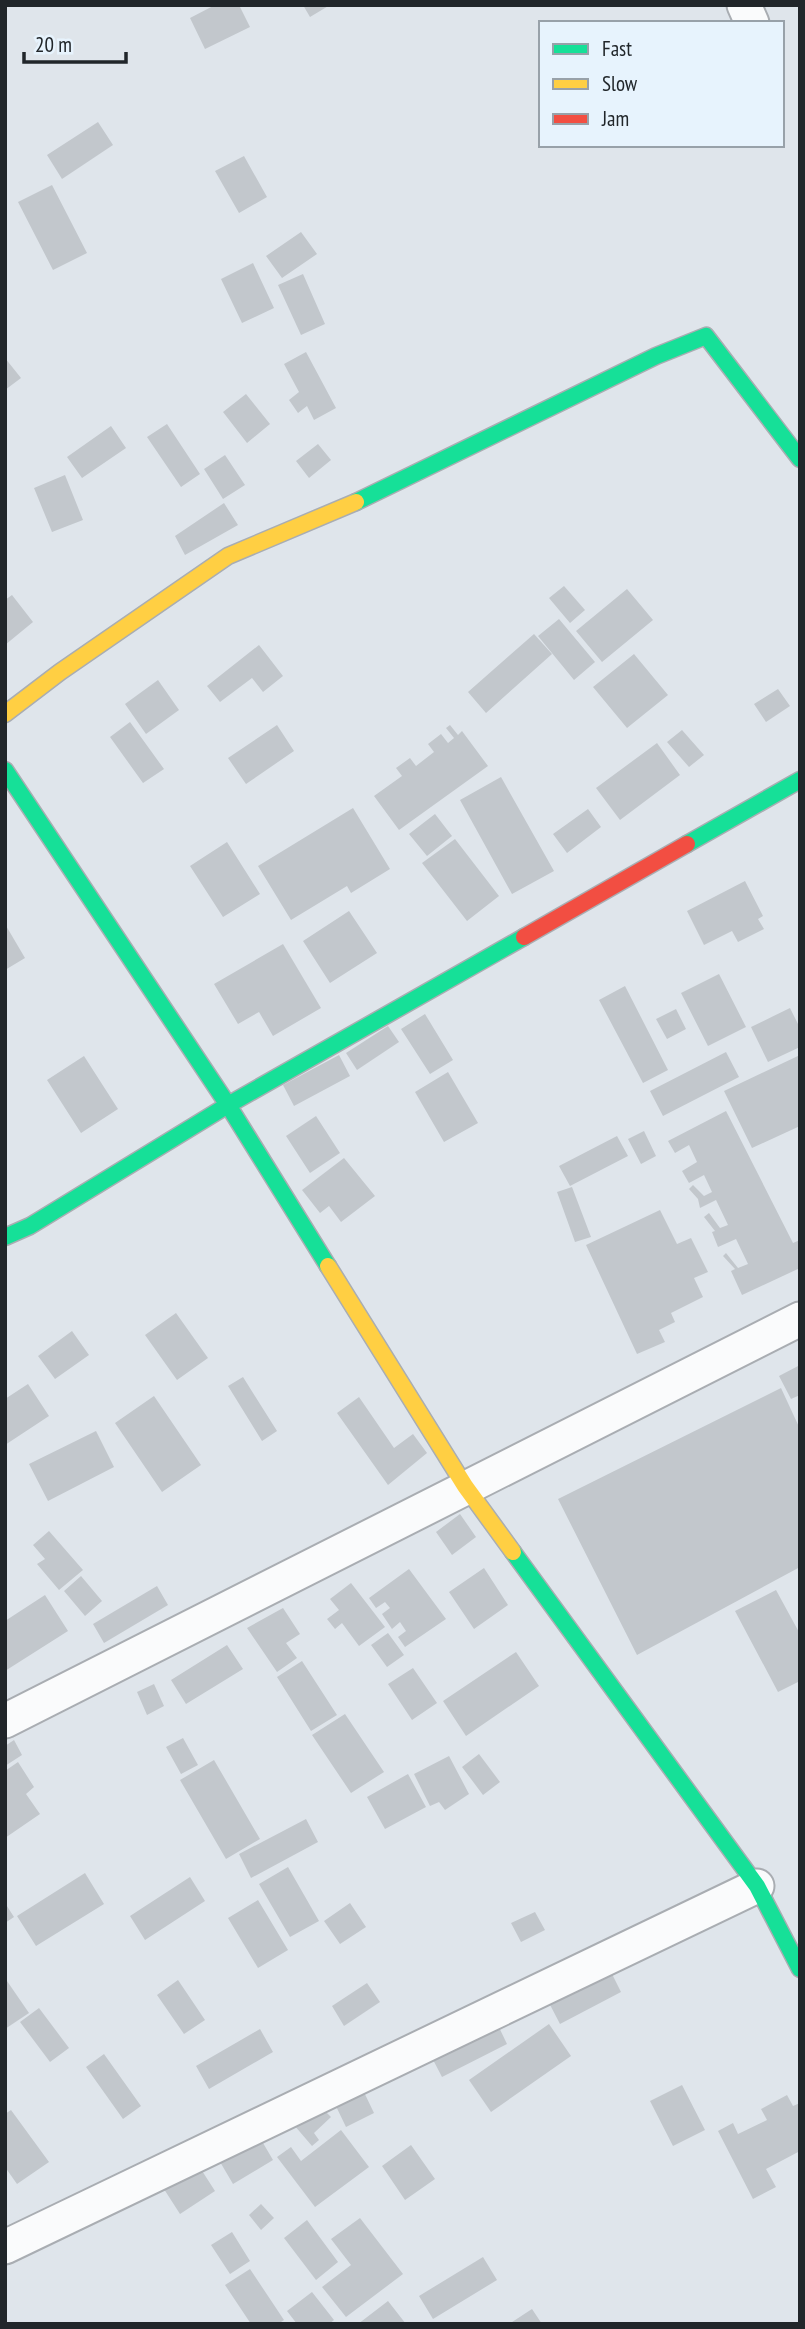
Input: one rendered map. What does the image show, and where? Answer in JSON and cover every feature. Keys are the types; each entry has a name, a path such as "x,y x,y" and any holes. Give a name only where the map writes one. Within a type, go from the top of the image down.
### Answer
{"street":[{"path":"744,5 751,21"},
{"path":"5,714 228,556 341,509 656,356 706,336 800,458"},
{"path":"5,770 228,1105 465,1486 757,1886 800,1969"},
{"path":"5,1237 30,1226 228,1105 800,780"},
{"path":"5,1721 465,1486 800,1319"},
{"path":"5,2247 757,1886"}],"building":[{"path":"215,5 239,5 250,27 205,49 190,18"},
{"path":"303,5 330,5 310,17"},
{"path":"98,122 113,145 62,179 47,155"},
{"path":"244,156 267,197 239,213 215,171"},
{"path":"52,185 87,253 53,270 18,202"},
{"path":"301,232 317,254 282,278 266,256"},
{"path":"253,263 274,308 242,323 221,279"},
{"path":"303,274 325,324 301,335 278,285"},
{"path":"306,352 336,408 314,420 307,406 298,413 289,400 299,392 284,364"},
{"path":"5,358 21,378 5,390"},
{"path":"246,394 270,424 247,443 223,412"},
{"path":"167,424 200,474 181,487 147,437"},
{"path":"111,426 126,448 82,478 67,457"},
{"path":"318,444 331,460 309,478 296,461"},
{"path":"225,455 245,485 223,499 204,469"},
{"path":"65,475 83,520 52,532 34,488"},
{"path":"224,503 238,525 185,555 175,536"},
{"path":"564,586 585,610 570,623 549,598"},
{"path":"627,589 653,620 602,662 576,631"},
{"path":"12,595 33,622 5,645 5,600"},
{"path":"559,619 595,662 574,680 538,636"},
{"path":"534,634 552,654 486,713 468,692"},
{"path":"259,645 283,676 263,692 252,678 220,702 207,686"},
{"path":"634,654 668,695 627,728 593,687"},
{"path":"158,680 179,710 146,734 125,704"},
{"path":"778,689 790,706 766,722 754,704"},
{"path":"130,722 164,769 143,783 110,737"},
{"path":"277,725 294,751 246,784 228,758"},
{"path":"450,725 458,735 462,731 488,766 399,830 374,796 402,776 396,768 410,758 416,766 434,752 428,744 441,734 448,743 454,738 446,728"},
{"path":"682,730 704,755 689,767 667,742"},
{"path":"657,743 680,775 620,820 596,788"},
{"path":"501,777 554,871 512,894 460,800"},
{"path":"353,808 390,869 351,893 347,886 291,920 258,866"},
{"path":"588,809 601,827 567,853 553,834"},
{"path":"435,814 452,836 427,856 409,834"},
{"path":"455,839 499,896 467,921 422,863"},
{"path":"227,842 260,894 223,917 190,866"},
{"path":"745,881 763,916 758,919 764,929 738,942 732,931 704,945 687,911"},
{"path":"349,911 377,953 330,983 303,941"},
{"path":"5,924 25,958 5,970"},
{"path":"283,944 321,1008 273,1036 259,1012 238,1024 214,984"},
{"path":"719,974 746,1027 708,1046 681,993"},
{"path":"625,986 668,1070 643,1083 599,1000"},
{"path":"790,1008 800,1028 800,1047 768,1062 751,1027"},
{"path":"676,1009 686,1029 667,1039 656,1019"},
{"path":"425,1014 453,1060 430,1074 401,1029"},
{"path":"388,1026 399,1042 357,1070 346,1053"},
{"path":"726,1052 739,1077 663,1116 650,1091"},
{"path":"339,1055 350,1076 294,1106 283,1085"},
{"path":"800,1055 800,1126 752,1148 724,1091"},
{"path":"84,1056 118,1109 81,1133 47,1080"},
{"path":"448,1072 478,1123 444,1142 415,1092"},
{"path":"726,1111 793,1243 800,1240 800,1268 742,1295 731,1271 735,1269 723,1256 726,1253 738,1268 748,1264 736,1239 718,1247 712,1232 715,1231 704,1217 709,1213 720,1228 728,1225 716,1200 700,1208 698,1199 689,1189 693,1185 704,1196 712,1192 704,1175 689,1183 682,1171 697,1162 689,1145 675,1153 668,1141"},
{"path":"316,1116 340,1153 310,1173 286,1136"},
{"path":"644,1131 656,1156 641,1164 628,1139"},
{"path":"617,1136 628,1156 570,1186 559,1166"},
{"path":"344,1158 375,1196 341,1222 329,1206 320,1213 302,1190"},
{"path":"572,1187 591,1237 575,1242 557,1192"},
{"path":"660,1210 677,1244 691,1238 708,1272 694,1278 703,1297 671,1313 675,1322 659,1330 665,1342 637,1354 586,1245"},
{"path":"176,1313 208,1358 177,1380 145,1335"},
{"path":"72,1331 89,1355 55,1379 38,1356"},
{"path":"800,1365 800,1395 791,1399 779,1376"},
{"path":"243,1377 277,1431 262,1441 228,1386"},
{"path":"28,1384 49,1416 5,1445 5,1399"},
{"path":"781,1388 800,1429 800,1567 637,1655 558,1499"},
{"path":"154,1396 201,1465 162,1492 115,1423"},
{"path":"359,1397 394,1448 413,1434 427,1453 388,1485 337,1413"},
{"path":"96,1431 114,1467 48,1501 29,1464"},
{"path":"460,1514 476,1537 452,1555 436,1532"},
{"path":"49,1531 83,1570 59,1590 37,1564 45,1559 33,1545"},
{"path":"484,1568 508,1605 474,1629 449,1592"},
{"path":"409,1569 446,1619 405,1647 398,1637 406,1631 400,1622 392,1629 382,1614 390,1608 385,1602 376,1608 369,1598"},
{"path":"81,1576 102,1601 85,1616 64,1591"},
{"path":"351,1583 385,1627 359,1646 342,1623 335,1629 327,1619 339,1610 330,1599"},
{"path":"157,1586 168,1605 104,1643 93,1624"},
{"path":"776,1590 800,1634 800,1681 778,1692 735,1611"},
{"path":"45,1595 68,1631 5,1671 5,1621"},
{"path":"283,1608 300,1634 286,1643 297,1658 277,1672 247,1628"},
{"path":"388,1633 404,1655 387,1667 371,1645"},
{"path":"227,1645 243,1669 186,1704 171,1680"},
{"path":"516,1652 539,1686 466,1736 443,1701"},
{"path":"302,1661 337,1715 311,1731 277,1677"},
{"path":"413,1668 437,1703 412,1720 388,1684"},
{"path":"154,1684 164,1706 147,1715 137,1692"},
{"path":"345,1714 384,1772 351,1793 312,1735"},
{"path":"183,1738 198,1765 181,1774 166,1747"},
{"path":"14,1740 22,1755 5,1766 5,1746"},
{"path":"479,1754 500,1782 483,1795 462,1767"},
{"path":"449,1756 469,1794 445,1810 439,1802 430,1806 414,1774"},
{"path":"214,1760 260,1839 226,1859 180,1780"},
{"path":"18,1762 34,1787 26,1794 40,1814 5,1838 5,1771"},
{"path":"408,1774 426,1807 385,1829 367,1797"},
{"path":"306,1819 318,1842 251,1878 239,1854"},
{"path":"288,1867 319,1921 290,1937 259,1884"},
{"path":"85,1873 104,1904 36,1946 17,1916"},
{"path":"190,1877 205,1901 145,1940 130,1916"},
{"path":"258,1900 288,1950 258,1968 228,1918"},
{"path":"5,1903 14,1917 5,1923"},
{"path":"350,1903 366,1927 340,1944 324,1921"},
{"path":"535,1912 545,1930 521,1942 511,1923"},
{"path":"609,1968 621,1992 560,2024 547,1999"},
{"path":"178,1980 205,2020 184,2034 157,1995"},
{"path":"7,1981 29,2013 5,2029 5,1982"},
{"path":"367,1983 380,2002 344,2026 332,2006"},
{"path":"39,2008 69,2048 50,2062 20,2022"},
{"path":"495,2019 507,2044 442,2077 429,2052"},
{"path":"549,2024 571,2056 491,2112 469,2080"},
{"path":"260,2029 273,2052 209,2089 196,2066"},
{"path":"104,2054 141,2106 123,2119 86,2067"},
{"path":"682,2085 705,2130 673,2146 650,2101"},
{"path":"361,2086 374,2113 346,2127 333,2100"},
{"path":"787,2095 793,2106 800,2103 800,2151 766,2169 776,2187 753,2199 718,2131 733,2123 738,2134 767,2120 761,2109"},
{"path":"317,2103 331,2117 314,2133 319,2140 312,2146 294,2125"},
{"path":"11,2110 49,2162 17,2184 5,2167 5,2114"},
{"path":"341,2130 369,2167 315,2207 277,2157 291,2147 301,2161"},
{"path":"256,2131 273,2160 233,2184 216,2155"},
{"path":"411,2145 435,2179 405,2200 382,2166"},
{"path":"197,2163 215,2191 180,2214 162,2186"},
{"path":"261,2204 274,2218 261,2230 249,2215"},
{"path":"360,2218 403,2274 346,2317 322,2287 351,2265 331,2239"},
{"path":"307,2220 338,2262 316,2280 284,2238"},
{"path":"232,2232 250,2261 230,2274 211,2245"},
{"path":"483,2257 497,2280 433,2319 419,2296"},
{"path":"250,2269 284,2320 278,2324 251,2324 225,2285"},
{"path":"312,2292 334,2320 329,2324 297,2324 287,2311"},
{"path":"388,2301 406,2324 358,2324"},
{"path":"532,2309 542,2324 509,2324"}],"traffic: fast":[{"path":"356,502 656,356 706,336 800,459"},
{"path":"5,770 228,1105 328,1266"},
{"path":"687,844 800,780"},
{"path":"5,1237 30,1226 228,1105 524,937"},
{"path":"513,1552 757,1886 800,1969"}],"traffic: slow":[{"path":"5,714 60,672 228,556 356,502"},
{"path":"328,1266 465,1486 513,1552"}],"traffic: jam":[{"path":"524,937 687,844"}]}
